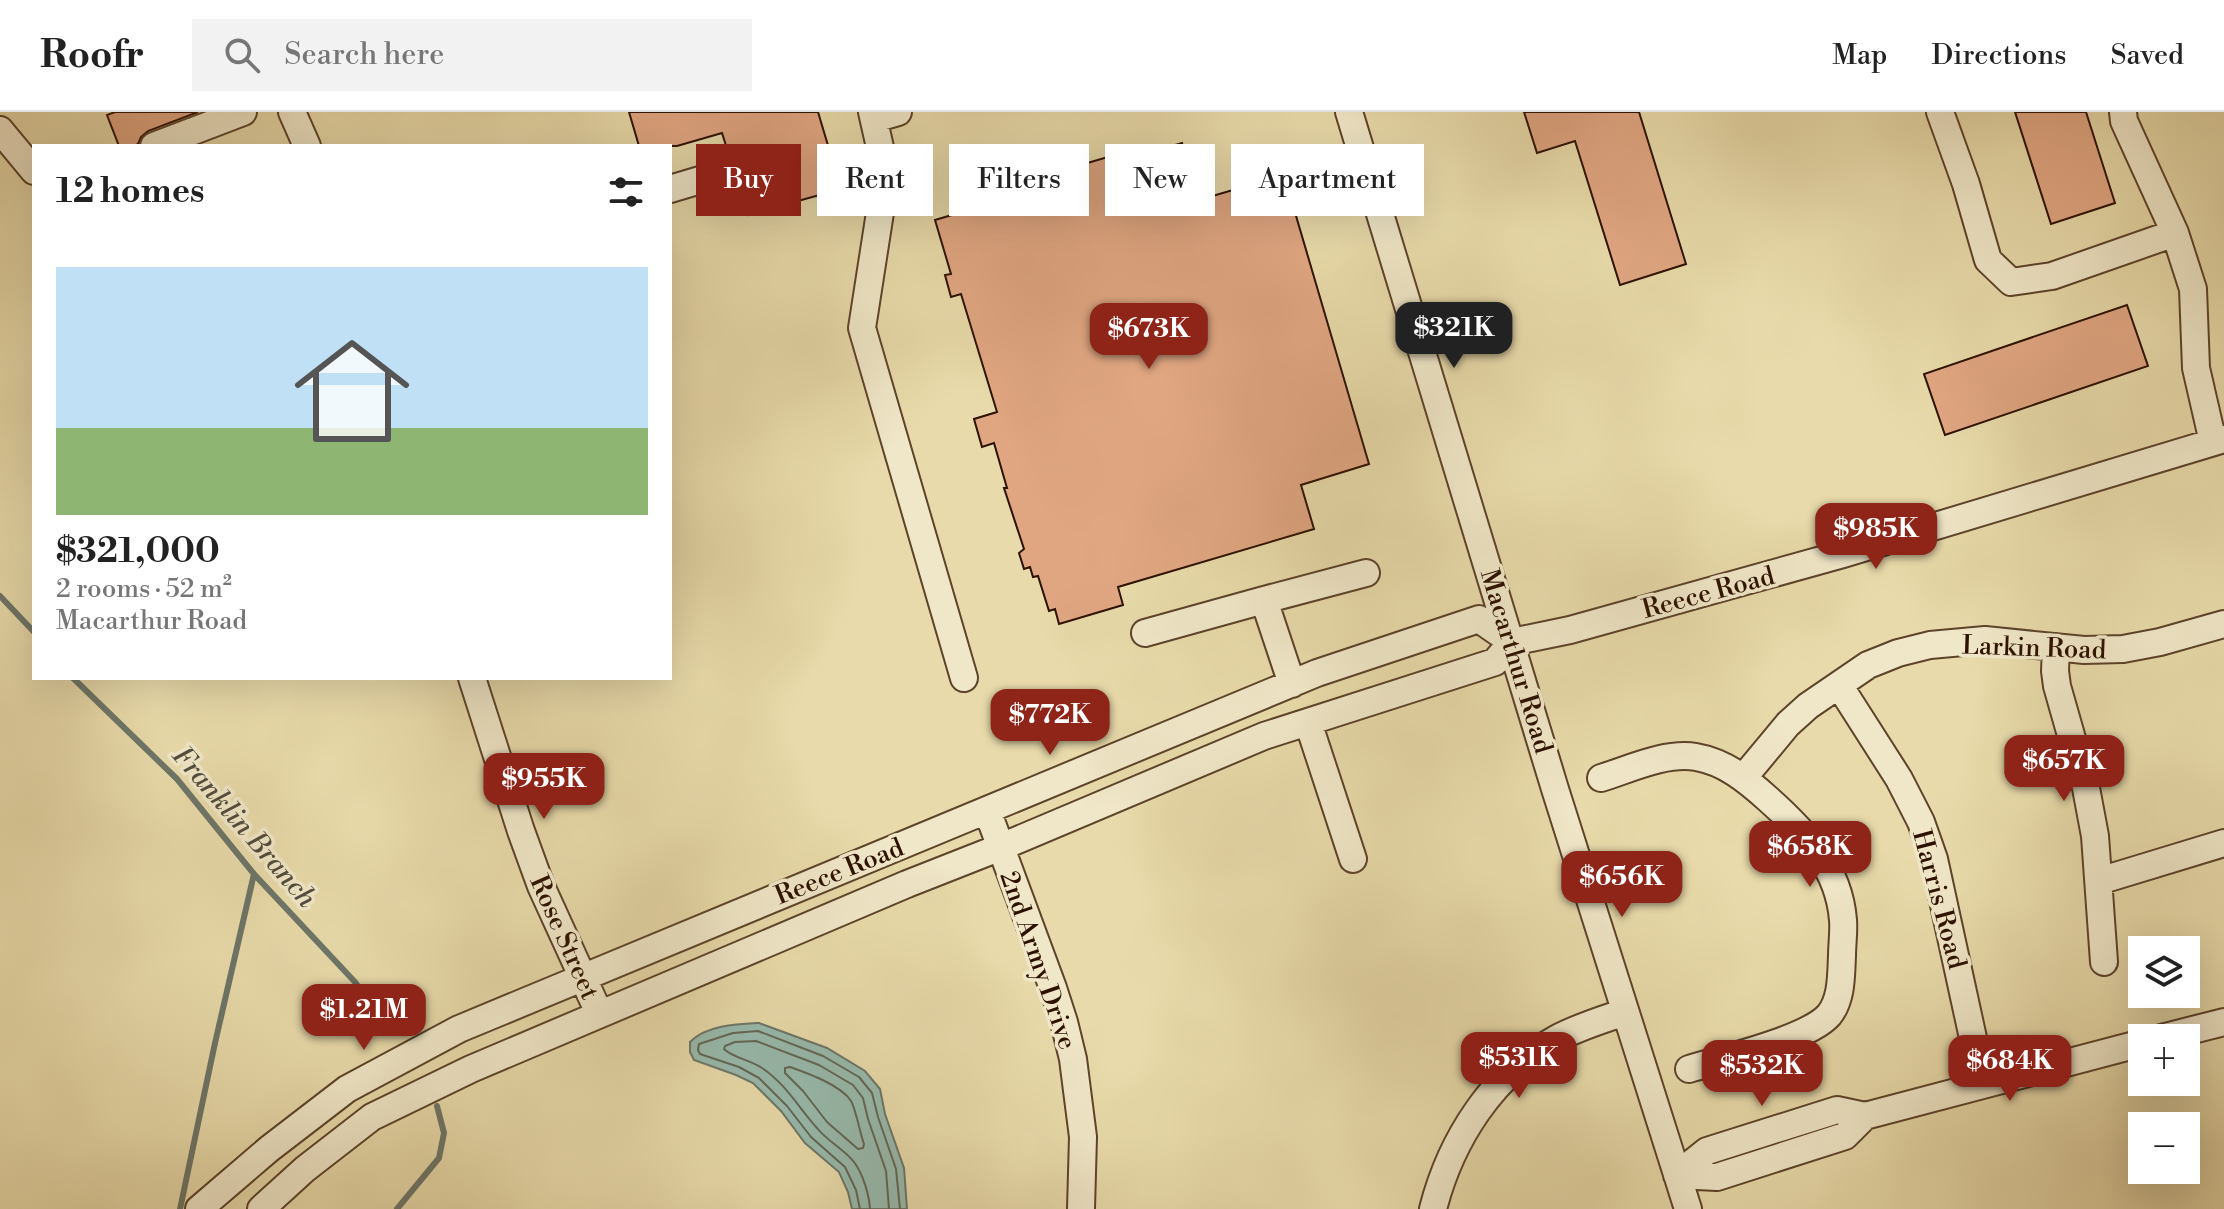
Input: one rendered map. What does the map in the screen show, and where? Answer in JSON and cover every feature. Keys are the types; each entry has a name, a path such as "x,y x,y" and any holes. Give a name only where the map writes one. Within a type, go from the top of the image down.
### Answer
{"street":[{"path":"159,144 243,112"},
{"path":"292,112 306,144"},
{"name":"Macarthur Road","path":"1349,112 1555,789 1688,1209"},
{"path":"1940,112 1966,184 1988,260 2011,282 2052,276 2175,233"},
{"path":"2123,112 2124,121 2175,233 2193,289 2196,368 2218,440"},
{"path":"882,114 886,174 862,328 964,678"},
{"path":"1,131 32,169"},
{"path":"672,188 696,181"},
{"name":"Reece Road","path":"261,1209 305,1169 372,1117 471,1069 1264,736 1495,662 1512,642 1570,630 1843,554 2218,440"},
{"path":"1145,633 1366,573"},
{"path":"1264,600 1292,684"},
{"name":"Reece Road","path":"199,1209 269,1149 347,1089 459,1029 1292,684 1479,619 1512,642"},
{"name":"Larkin Road","path":"1744,777 1788,724 1808,706 1868,665 1898,653 1930,645 1985,640 2084,650 2123,649 2224,624"},
{"path":"2056,647 2057,686 2086,788 2095,836 2104,962"},
{"name":"Rose Street","path":"473,680 541,886 599,1013"},
{"name":"Harris Road","path":"1839,685 1899,779 1921,822 1934,859 1983,1084"},
{"path":"1308,722 1353,859"},
{"path":"1601,778 1673,757 1695,757 1721,765 1744,777 1807,836 1821,854 1838,894 1843,919 1841,982 1830,1014 1794,1037 1689,1069"},
{"name":"2nd Army Drive","path":"987,810 1053,988 1073,1059 1083,1137 1081,1209"},
{"path":"2099,881 2224,843"},
{"path":"1433,1209 1453,1149 1469,1120 1492,1092 1525,1060 1557,1039 1625,1012"},
{"path":"2200,1028 2224,1022"},
{"path":"1677,1175 1717,1177 1845,1136 1865,1116 2128,1047"}],"water":[{"path":"759,1023 827,1048 865,1071 880,1089 885,1114 904,1168 907,1209 852,1209 839,1172 805,1143 781,1111 753,1083 694,1060 690,1052 690,1042 704,1032 722,1026"}],"building":[{"path":"115,112 198,112 148,131 138,144 118,144 107,115"},
{"path":"629,112 818,112 828,144 817,144 817,196 801,200 801,144 725,144 722,133 677,146 638,144"},
{"path":"1524,112 1639,112 1686,264 1620,285 1575,141 1537,153"},
{"path":"2015,112 2086,112 2115,203 2051,224"},
{"path":"1105,158 1105,216 1215,216 1215,195 1231,191 1231,216 1296,216 1369,464 1301,485 1314,529 1118,587 1123,605 1059,624 1055,609 1049,611 1038,576 1033,577 1030,567 1024,569 1019,553 1024,549 1004,488 1007,488 994,443 982,447 974,419 997,412 961,294 951,297 945,275 951,274 935,220 949,216 1089,216 1089,163"},
{"path":"2127,305 2148,366 1945,435 1924,374"}],"waterway":[{"name":"Franklin Branch","path":"0,596 32,630"},
{"name":"Franklin Branch","path":"75,680 177,779 254,874 355,982 375,1012"},
{"path":"180,1209 254,874"},
{"name":"Franklin Branch","path":"397,1209 439,1158 444,1133 437,1106"}]}
